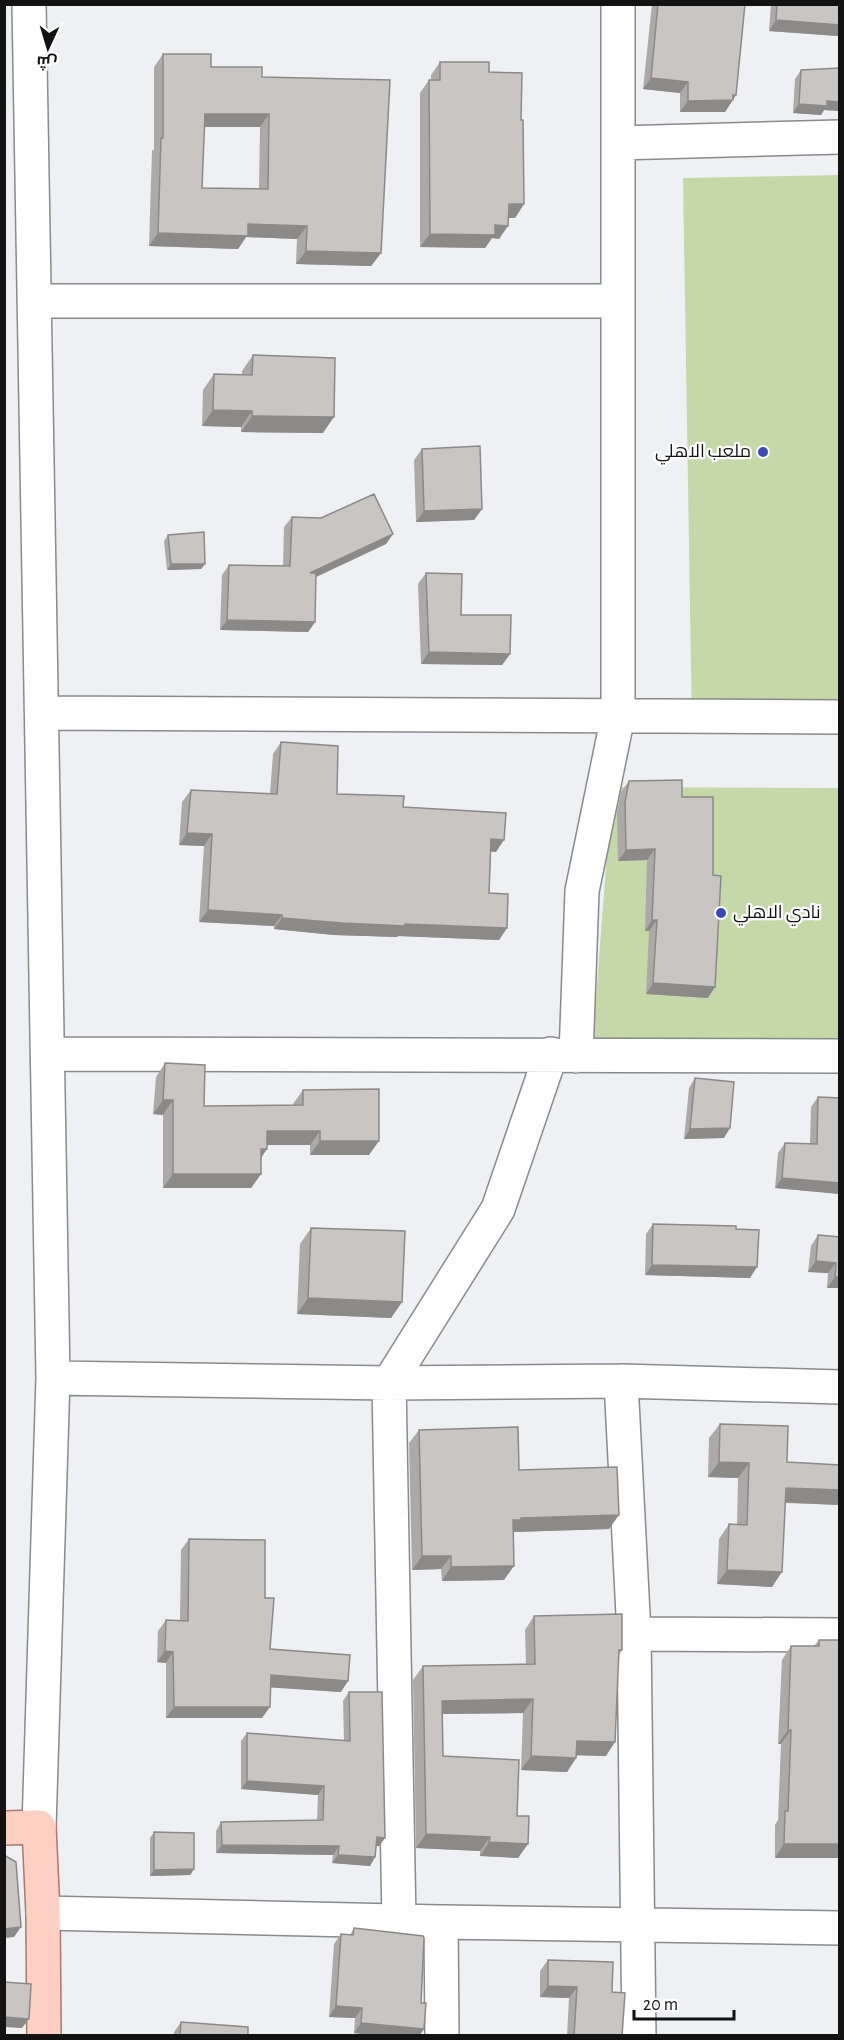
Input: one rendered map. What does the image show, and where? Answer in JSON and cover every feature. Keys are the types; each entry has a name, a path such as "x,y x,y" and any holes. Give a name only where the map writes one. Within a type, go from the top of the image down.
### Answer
{"main road":[{"path":"4,1828 39,1827 44,1913 44,2036"}],"street":[{"path":"29,4 53,1378 39,1827"},
{"path":"399,1921 389,1383 498,1209 563,1055 582,891 618,716 618,4"},
{"path":"618,143 840,137"},
{"path":"34,301 618,301"},
{"path":"42,713 840,717"},
{"path":"48,1054 840,1056"},
{"path":"53,1378 389,1383 621,1381 840,1387"},
{"path":"621,1381 634,1634 639,2036"},
{"path":"634,1634 840,1635"},
{"path":"44,1913 840,1928"},
{"path":"441,1922 442,2036"}],"green space":[{"name":"ملعب الاهلي","path":"839,175 839,726 692,728 683,178"},
{"name":"نادي الاهلي","path":"612,787 839,788 839,1044 593,1038"}],"building":[{"path":"658,4 745,4 736,95 733,95 733,100 688,101 688,82 651,78"},
{"path":"777,4 840,4 840,25 776,20"},
{"path":"163,54 211,54 211,67 262,67 262,77 390,80 381,253 306,251 307,226 248,224 248,236 158,233 161,138 163,138","holes":["205,114 269,114 268,189 202,188"]},
{"path":"440,62 489,62 489,72 522,73 524,204 509,204 508,226 495,225 495,235 430,234 429,80 440,80"},
{"path":"840,68 840,102 827,101 827,106 799,104 801,70"},
{"path":"253,355 335,358 334,417 252,416 252,411 213,410 214,374 252,375"},
{"path":"480,446 482,509 424,511 422,449"},
{"path":"374,494 393,534 310,573 316,573 315,622 227,620 229,565 290,566 292,517 321,518"},
{"path":"204,532 205,564 171,564 168,535"},
{"path":"426,573 462,574 461,615 511,615 510,654 429,652"},
{"path":"281,742 338,746 337,794 404,796 403,807 506,813 504,840 491,839 489,893 508,894 507,928 342,923 282,918 282,915 208,910 212,834 187,833 191,790 277,794"},
{"path":"682,780 682,797 713,797 713,875 721,876 715,987 653,983 657,920 652,920 655,849 626,850 625,802 629,781"},
{"path":"165,1063 205,1065 204,1106 303,1105 303,1090 379,1089 379,1141 320,1141 320,1131 267,1131 267,1149 261,1149 261,1174 173,1174 173,1100 163,1100"},
{"path":"695,1078 734,1082 730,1128 690,1129"},
{"path":"818,1097 840,1098 840,1183 782,1178 785,1143 817,1144"},
{"path":"653,1224 736,1226 736,1229 759,1230 757,1267 652,1265"},
{"path":"311,1228 405,1231 402,1302 308,1298"},
{"path":"818,1235 840,1237 840,1277 835,1277 836,1263 816,1261"},
{"path":"720,1424 788,1426 787,1462 840,1465 840,1490 786,1488 782,1572 727,1570 729,1524 747,1525 749,1463 719,1462"},
{"path":"518,1427 519,1470 617,1467 619,1515 513,1520 514,1566 451,1567 451,1556 422,1556 419,1430"},
{"path":"189,1539 265,1540 265,1598 274,1598 270,1649 350,1655 348,1681 271,1675 270,1707 174,1707 173,1652 165,1651 166,1620 188,1621"},
{"path":"622,1614 622,1650 619,1650 615,1742 577,1741 576,1758 531,1756 533,1699 442,1701 443,1756 519,1760 517,1816 529,1816 528,1844 489,1842 490,1837 426,1834 423,1666 535,1664 534,1616"},
{"path":"819,1640 840,1640 840,1844 784,1844 785,1811 788,1811 791,1730 788,1730 791,1646 819,1646"},
{"path":"349,1692 382,1692 385,1838 377,1837 375,1857 338,1855 339,1846 222,1845 221,1822 323,1820 324,1786 247,1781 247,1733 350,1741"},
{"path":"154,1832 194,1833 194,1869 154,1870"},
{"path":"4,1855 16,1862 21,1927 4,1929"},
{"path":"354,1928 423,1936 421,2003 426,2003 424,2029 361,2023 362,2008 336,2006 341,1934 353,1935"},
{"path":"548,1960 613,1962 612,1992 625,1993 622,2036 574,2036 577,1987 548,1986"},
{"path":"4,1982 31,1984 29,2019 4,2017"},
{"path":"181,2022 248,2027 248,2036 180,2036"}],"place":[{"name":"ملعب الاهلي","path":"763,452"},
{"name":"نادي الاهلي","path":"721,913"}]}
